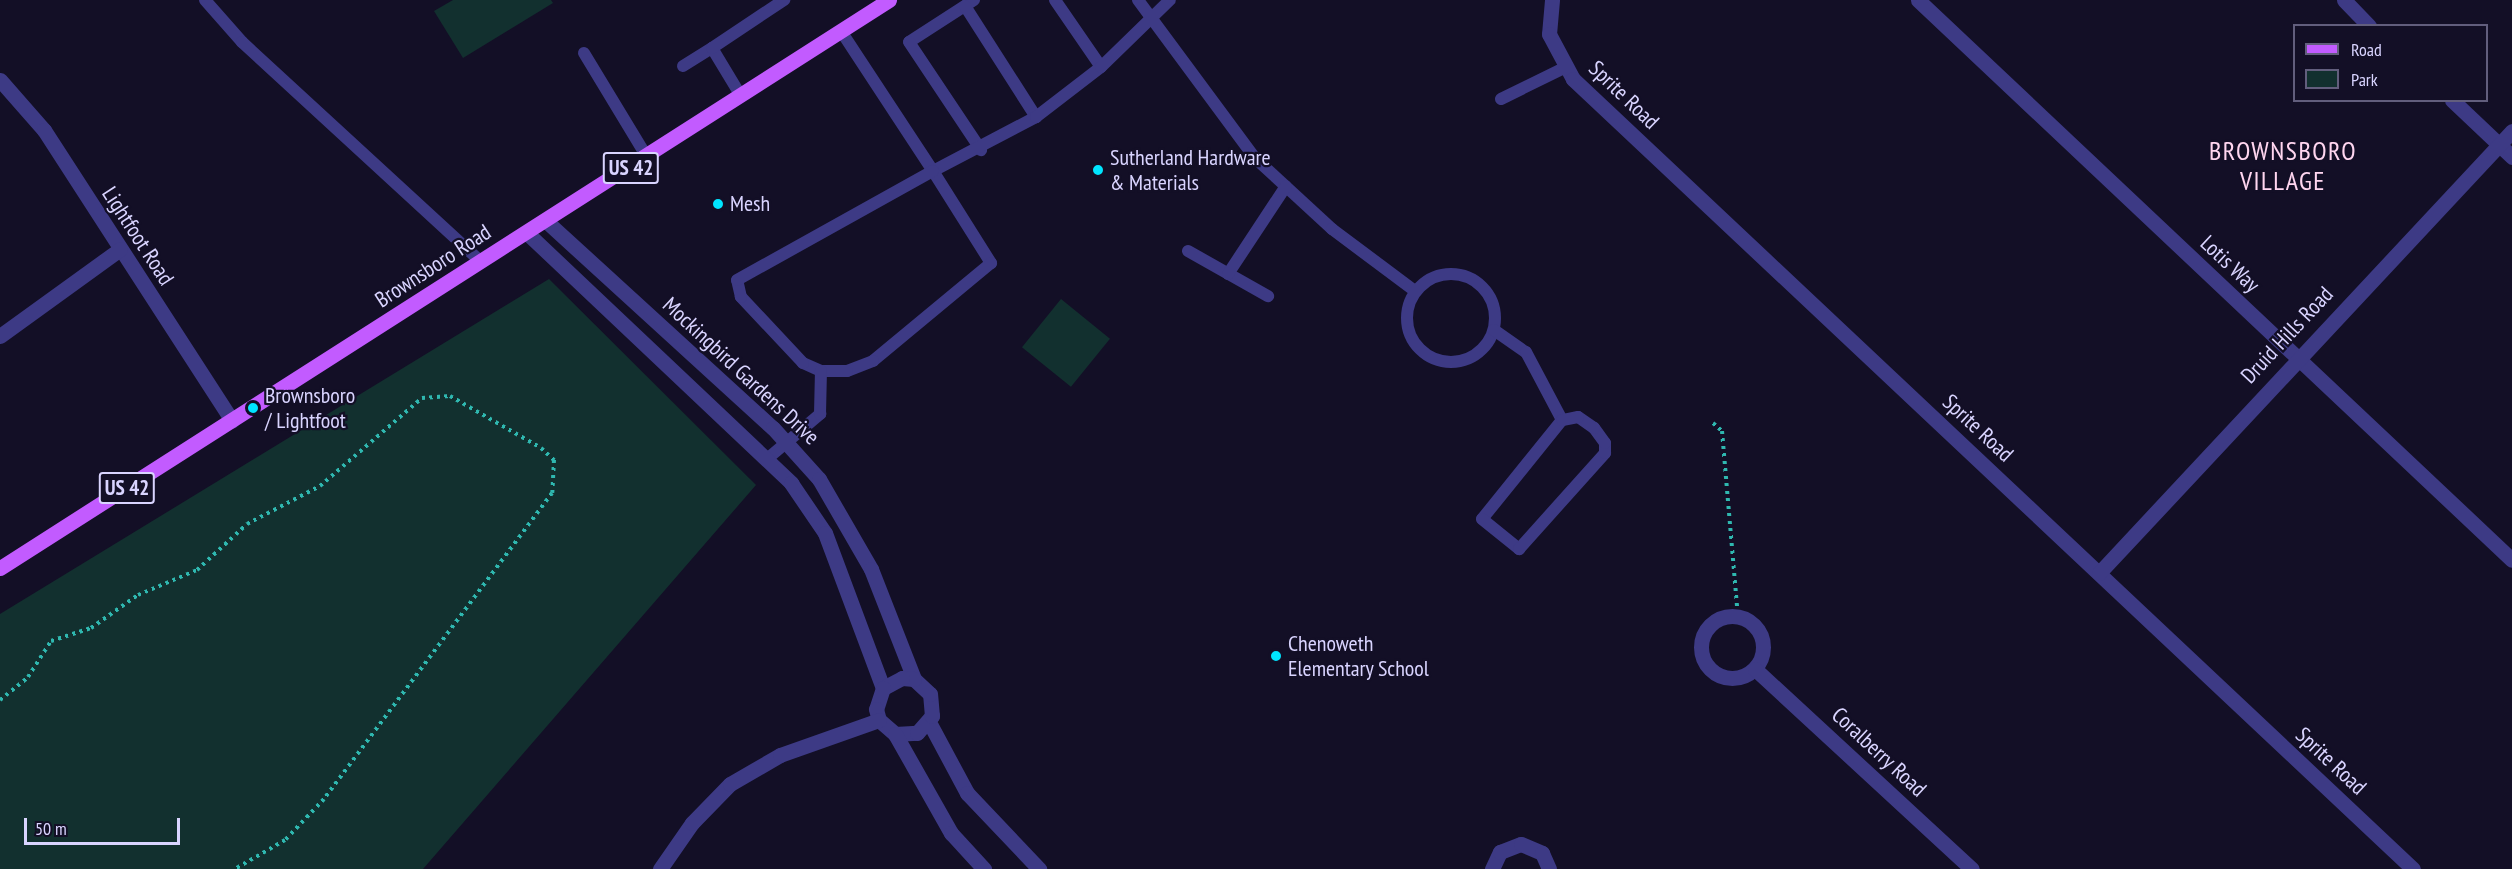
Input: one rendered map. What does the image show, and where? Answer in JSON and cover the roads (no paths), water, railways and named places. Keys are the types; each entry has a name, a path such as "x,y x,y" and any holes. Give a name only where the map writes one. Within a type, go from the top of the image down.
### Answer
{"main road":[{"name":"Brownsboro Road","path":"0,568 647,158 889,0"}],"street":[{"name":"Sprite Road","path":"1552,0 1549,34 1564,68 2413,869"},
{"name":"Lotis Way","path":"1918,0 2512,560"},
{"path":"2344,0 2368,24"},
{"name":"Lightfoot Road","path":"0,80 44,130 232,421"},
{"path":"2454,102 2512,158"},
{"name":"Druid Hills Road","path":"2099,573 2297,357 2512,131"},
{"name":"Mockingbird Gardens Drive","path":"546,221 788,443 839,505 871,569 914,679 930,694 929,722 967,793 1039,869"},
{"name":"Mockingbird Gardens Drive","path":"527,233 767,459 825,533 883,688"},
{"path":"0,336 120,249"},
{"path":"1738,616 1761,634 1764,646 1755,669 1733,678 1710,669 1703,659 1703,635 1710,625 1738,616"},
{"name":"Coralberry Road","path":"1755,669 1972,869"},
{"path":"914,679 902,678 883,688 876,709 879,720 895,734 951,833 984,869"},
{"path":"660,869 692,823 730,784 780,755 879,720"},
{"path":"895,734 917,733 929,722"},
{"path":"1492,869 1500,852 1521,844 1542,853 1549,869"}],"lane":[{"path":"205,0 242,42 481,262"},
{"path":"683,66 784,0"},
{"path":"1054,0 1101,67"},
{"path":"1138,0 1255,158 1415,291"},
{"path":"841,31 933,171 992,263 873,361 847,371 821,371 803,363 741,297 736,280 933,171 981,150 1036,117 1101,67 1170,0"},
{"path":"981,150 909,42 970,3 1036,117"},
{"path":"712,48 741,96"},
{"path":"584,53 647,158"},
{"path":"1501,99 1564,68"},
{"path":"1228,274 1286,186"},
{"path":"1188,251 1268,296"},
{"path":"1463,275 1490,296 1494,330 1473,357 1439,362 1423,354 1409,332 1407,306 1415,291 1428,279 1463,275"},
{"path":"1494,330 1526,352 1563,420"},
{"path":"767,459 819,414 821,371"},
{"path":"1578,417 1594,428 1605,443 1605,453 1519,549 1482,519 1563,420 1578,417"}],"place":[{"name":"Sutherland Hardware & Materials","path":"1098,170"},
{"name":"Mesh","path":"718,204"},
{"name":"Brownsboro / Lightfoot","path":"253,408"},
{"name":"Chenoweth Elementary School","path":"1276,656"}],"district":[{"name":"BROWNSBORO VILLAGE","path":"2283,166"}]}
